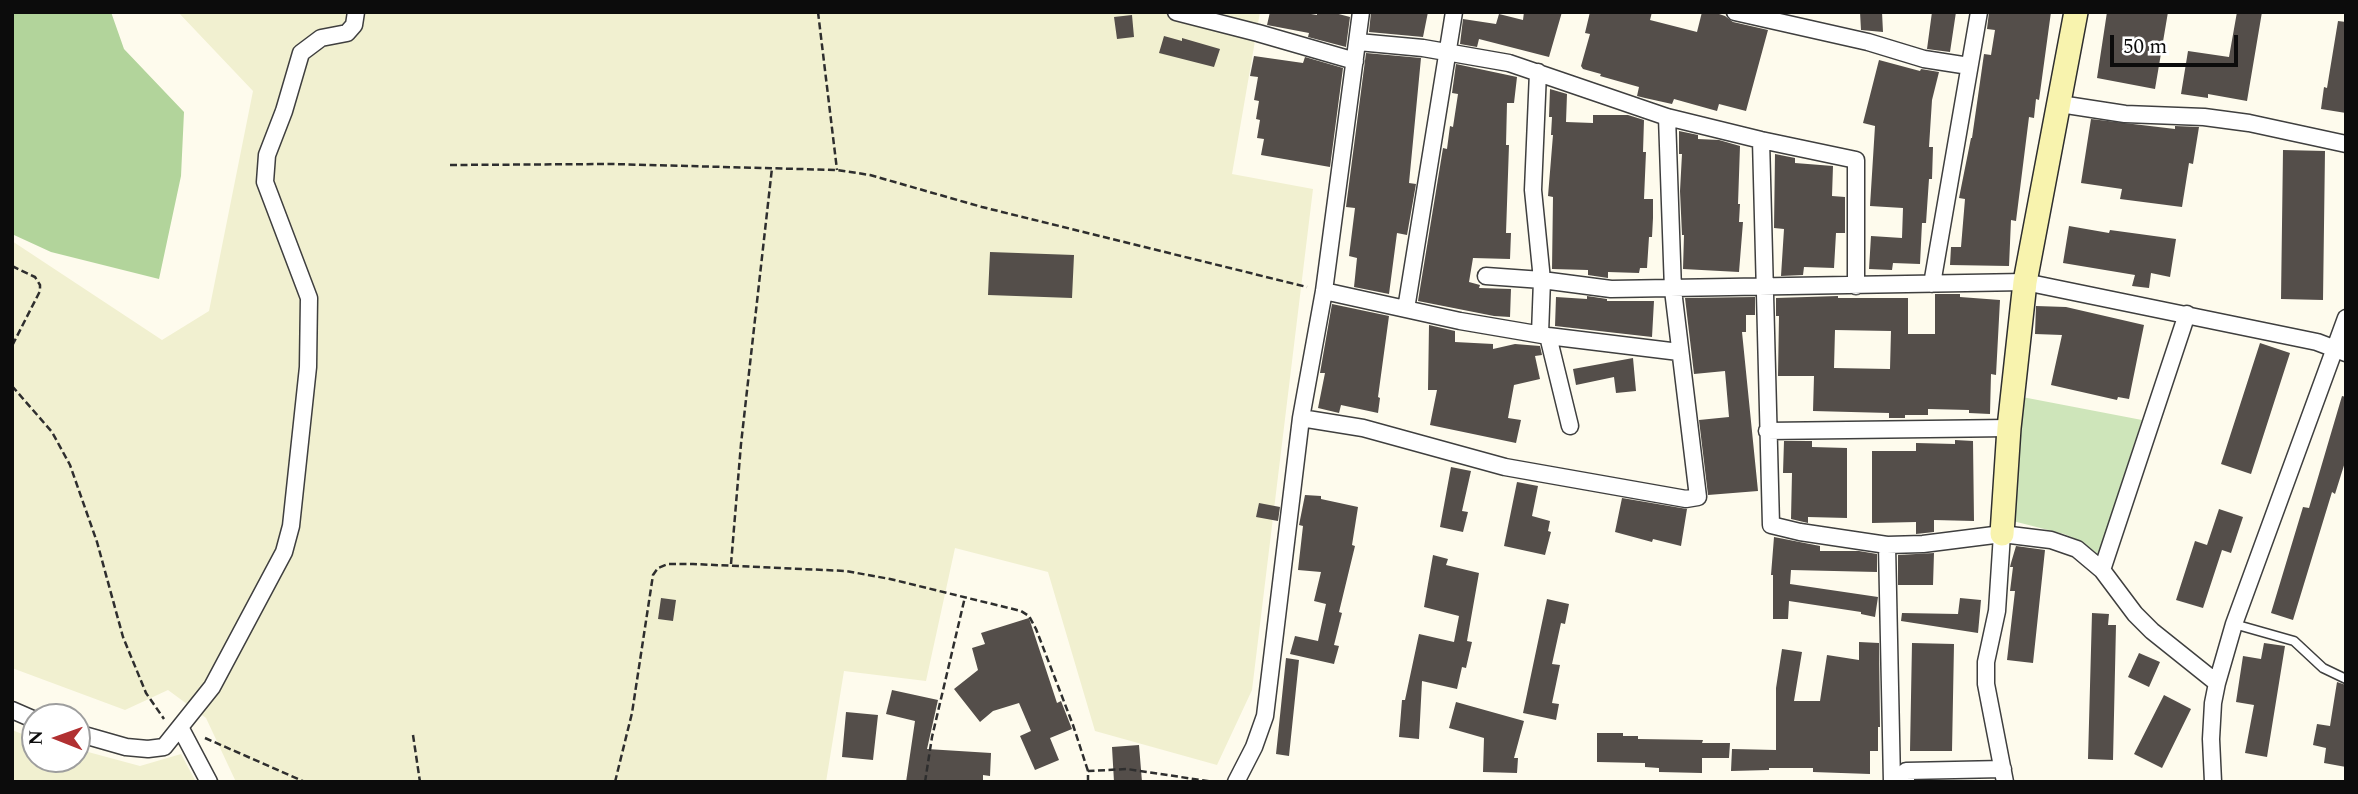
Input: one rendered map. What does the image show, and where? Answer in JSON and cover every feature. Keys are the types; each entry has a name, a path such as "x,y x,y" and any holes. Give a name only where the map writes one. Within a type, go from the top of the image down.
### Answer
{"street":[{"path":"91,737 126,747 164,747 212,687 284,552 291,526 308,367 310,298 265,182 267,155 284,111 301,52 321,38 347,33 354,25 355,12"},
{"path":"1176,12 1355,61"},
{"path":"1236,782 1254,747 1265,716 1301,418 1324,290 1361,12"},
{"path":"1406,309 1454,12"},
{"path":"1735,12 1868,42 1924,59 1969,66"},
{"path":"1933,284 1979,12"},
{"path":"1906,782 1906,771 2004,775 1986,684 1986,662 1997,611 2009,428 2025,282 2076,12"},
{"path":"1358,42 1509,64 1667,117 1856,160 1856,286"},
{"path":"1538,72 1533,190 1542,280 1544,335 1570,426"},
{"path":"2060,104 2125,114 2204,117 2249,123 2346,144"},
{"path":"1301,418 1363,428 1505,467 1686,499 1698,497 1673,290 1667,117"},
{"path":"1761,140 1771,525 1887,545 1923,544 2003,534 2065,544 2077,549 2102,570 2152,631 2217,683"},
{"path":"1486,276 1611,289 1673,290 2025,282 2187,314 2340,350"},
{"path":"1324,290 1460,321 1679,352"},
{"path":"2102,570 2187,314"},
{"path":"2213,782 2211,739 2217,683 2234,624 2340,350 2346,318"},
{"path":"1767,431 2009,428"},
{"path":"1887,545 1892,782"},
{"path":"181,729 209,782"}],"lane":[{"path":"2234,624 2294,641 2323,668 2346,679"}],"path":[{"path":"818,12 837,170"},
{"path":"450,164 548,163 837,170 870,175 1017,215 1324,290"},
{"path":"731,565 742,432 772,168"},
{"path":"12,265 35,277 40,285 40,291 12,346"},
{"path":"12,386 40,417 62,449 82,493 115,613 137,672 161,717 181,729 231,748 305,782"},
{"path":"615,782 632,713 653,575 658,568 668,564 846,571 1021,611 1028,616 1036,629 1069,713 1088,771 1088,782"},
{"path":"925,782 932,737 965,597"},
{"path":"413,735 420,782"},
{"path":"1088,771 1127,769 1214,782"}],"green space":[{"path":"12,12 111,12 124,49 184,112 181,176 159,279 51,252 12,232"},
{"path":"178,12 1260,12 1232,174 1313,189 1252,690 1217,765 1095,731 1048,572 955,548 926,681 844,671 826,782 236,782 206,718 168,690 125,710 12,668 12,241 162,340 209,311 253,91"},
{"path":"2017,396 2142,420 2098,554 2081,541 2064,534 2005,519"},
{"path":"12,730 21,734 21,773 91,773 91,753 140,766 181,754 196,782 12,782"}],"building":[{"path":"1270,12 1317,15 1317,12 1331,12 1350,17 1346,47 1308,37 1309,33 1267,25"},
{"path":"1371,12 1428,12 1423,37 1369,32"},
{"path":"1524,12 1562,12 1549,57 1479,39 1477,47 1460,44 1463,19 1496,24 1499,14 1523,20"},
{"path":"1590,12 1652,12 1650,20 1697,32 1702,12 1713,12 1733,22 1768,30 1746,111 1719,104 1717,111 1674,99 1672,104 1637,96 1639,87 1583,69 1581,66 1590,34 1585,33"},
{"path":"1860,12 1882,12 1883,32 1861,30"},
{"path":"1932,12 1956,12 1950,52 1927,49"},
{"path":"1989,12 2051,12 2039,100 2036,99 2034,118 2029,117 2016,221 2011,220 2009,266 1950,265 1951,247 1961,247 1965,199 1959,198 1972,138 1984,54 1991,55 1995,30 1987,29"},
{"path":"2107,12 2168,12 2155,89 2097,78"},
{"path":"2237,12 2262,12 2247,101 2208,94 2208,98 2181,94 2188,51 2229,57"},
{"path":"1132,15 1134,37 1117,39 1114,17"},
{"path":"2338,21 2346,22 2346,113 2321,109"},
{"path":"1164,36 1182,41 1182,38 1220,49 1214,67 1159,53"},
{"path":"1366,53 1421,58 1409,183 1416,184 1407,235 1397,233 1389,294 1354,287 1357,258 1349,256 1355,208 1346,207"},
{"path":"1254,56 1303,63 1305,57 1343,68 1330,167 1261,155 1264,139 1257,138 1259,101 1254,100 1258,77 1250,76"},
{"path":"1879,60 1920,71 1939,72 1932,100 1929,147 1933,147 1932,179 1929,179 1926,223 1922,223 1920,264 1893,263 1892,270 1869,269 1871,236 1902,238 1903,208 1870,206 1875,126 1863,123"},
{"path":"1456,64 1517,77 1514,103 1507,103 1506,145 1509,145 1506,233 1511,233 1510,259 1473,258 1469,282 1480,285 1479,288 1511,289 1510,317 1418,301 1443,148 1447,149 1450,126 1453,127 1458,94 1452,93"},
{"path":"1550,89 1567,94 1566,122 1593,123 1593,115 1628,115 1644,120 1644,199 1653,199 1653,218 1647,268 1640,268 1639,273 1608,272 1608,278 1588,275 1588,270 1552,269 1553,197 1548,196 1553,135 1552,117 1549,117"},
{"path":"2091,119 2175,129 2175,126 2199,127 2193,164 2189,163 2182,207 2120,199 2122,189 2081,183"},
{"path":"1679,131 1698,135 1698,139 1719,140 1740,146 1738,204 1739,222 1743,222 1739,272 1683,269 1684,235 1680,191 1682,154 1679,154"},
{"path":"2283,150 2325,151 2323,300 2281,299"},
{"path":"1775,154 1795,158 1795,163 1833,166 1832,196 1845,197 1845,233 1836,233 1834,268 1804,267 1803,275 1781,276 1784,229 1774,228"},
{"path":"2069,226 2109,233 2110,230 2176,239 2170,277 2151,273 2149,288 2132,286 2135,275 2063,263"},
{"path":"990,252 1074,255 1072,298 988,295"},
{"path":"1935,294 1960,294 1960,297 2000,300 1996,375 1991,374 1990,414 1969,413 1969,410 1928,409 1928,415 1889,418 1889,413 1813,411 1814,376 1778,376 1779,316 1776,316 1776,298 1908,298 1908,334 1935,334","holes":["1835,330 1891,331 1890,369 1834,368"]},
{"path":"1587,296 1607,301 1654,301 1652,337 1555,326 1556,297 1587,299"},
{"path":"1755,297 1755,315 1746,315 1746,332 1742,332 1758,491 1708,495 1699,420 1729,417 1725,371 1694,374 1685,298"},
{"path":"1332,304 1389,316 1378,413 1341,405 1339,413 1318,408 1325,373 1320,373"},
{"path":"2036,306 2066,307 2144,325 2129,399 2118,397 2117,400 2051,385 2062,335 2035,334"},
{"path":"1429,325 1455,331 1455,342 1493,344 1493,349 1515,344 1540,346 1542,355 1535,356 1540,379 1514,385 1508,418 1521,420 1516,443 1430,425 1437,390 1428,390"},
{"path":"2260,343 2290,353 2251,474 2221,464"},
{"path":"1633,358 1636,391 1616,393 1614,377 1576,385 1573,369"},
{"path":"2342,396 2346,397 2346,459 2335,494 2332,492 2293,620 2271,613 2303,507 2309,508"},
{"path":"1955,440 1973,441 1974,521 1934,520 1934,532 1916,534 1916,522 1872,523 1872,451 1916,451 1916,443 1955,444"},
{"path":"1784,441 1812,441 1812,447 1847,448 1847,518 1808,517 1808,523 1791,519 1792,473 1783,473"},
{"path":"1451,467 1471,471 1462,511 1468,512 1463,532 1440,527"},
{"path":"1517,482 1538,486 1532,516 1550,521 1548,531 1551,532 1545,555 1504,546"},
{"path":"1305,495 1321,496 1321,499 1358,507 1352,545 1355,546 1339,612 1342,613 1334,645 1339,646 1334,664 1290,654 1295,636 1318,641 1326,604 1314,601 1321,572 1298,570 1303,526 1299,525"},
{"path":"1622,498 1687,509 1681,546 1653,539 1652,542 1615,532"},
{"path":"1259,503 1280,507 1278,521 1256,517"},
{"path":"2219,509 2243,517 2231,553 2222,550 2203,608 2176,600 2195,541 2207,545"},
{"path":"1774,537 1820,546 1820,551 1877,554 1877,572 1791,570 1790,584 1878,597 1875,617 1861,612 1789,601 1788,619 1773,619 1771,575"},
{"path":"2016,546 2045,550 2033,663 2007,660 2015,591 2010,591 2013,567 2010,567"},
{"path":"1934,553 1933,585 1898,585 1898,555"},
{"path":"1433,555 1448,559 1446,565 1479,573 1467,641 1472,642 1466,668 1462,667 1457,689 1422,681 1419,739 1399,737 1402,700 1405,700 1419,634 1454,642 1459,616 1424,607"},
{"path":"661,598 676,600 673,621 658,619"},
{"path":"1960,598 1981,600 1978,633 1901,621 1902,613 1958,614"},
{"path":"1547,599 1569,604 1565,624 1561,623 1552,664 1560,665 1552,703 1559,704 1556,720 1523,713"},
{"path":"2092,613 2109,614 2108,625 2116,625 2113,760 2088,759"},
{"path":"1029,618 1057,703 1061,701 1072,729 1050,738 1059,760 1035,770 1020,736 1031,731 1019,703 993,711 980,722 954,689 978,670 972,648 985,644 981,633"},
{"path":"1859,642 1879,643 1880,727 1878,751 1870,751 1870,774 1813,772 1813,768 1731,771 1732,749 1776,750 1776,688 1782,649 1802,652 1794,701 1820,701 1827,655 1859,660"},
{"path":"1912,643 1954,644 1952,751 1910,751"},
{"path":"2264,643 2285,646 2267,757 2245,753 2254,705 2236,702 2243,656 2261,659"},
{"path":"2139,653 2160,662 2149,687 2128,677"},
{"path":"1286,658 1299,660 1289,756 1276,754"},
{"path":"2337,682 2346,685 2346,767 2324,763 2326,748 2313,745 2317,724 2330,726"},
{"path":"892,690 938,700 927,749 991,753 990,776 983,775 983,782 906,782 915,721 886,714"},
{"path":"2164,695 2191,709 2162,768 2134,754"},
{"path":"1456,702 1524,721 1514,758 1518,758 1517,773 1483,772 1484,738 1449,728"},
{"path":"846,712 878,715 873,760 842,757"},
{"path":"1597,733 1623,733 1623,736 1638,736 1638,739 1730,743 1729,758 1702,758 1702,773 1659,772 1659,768 1645,767 1645,763 1597,762"},
{"path":"1139,745 1142,782 1114,782 1112,747"}]}
